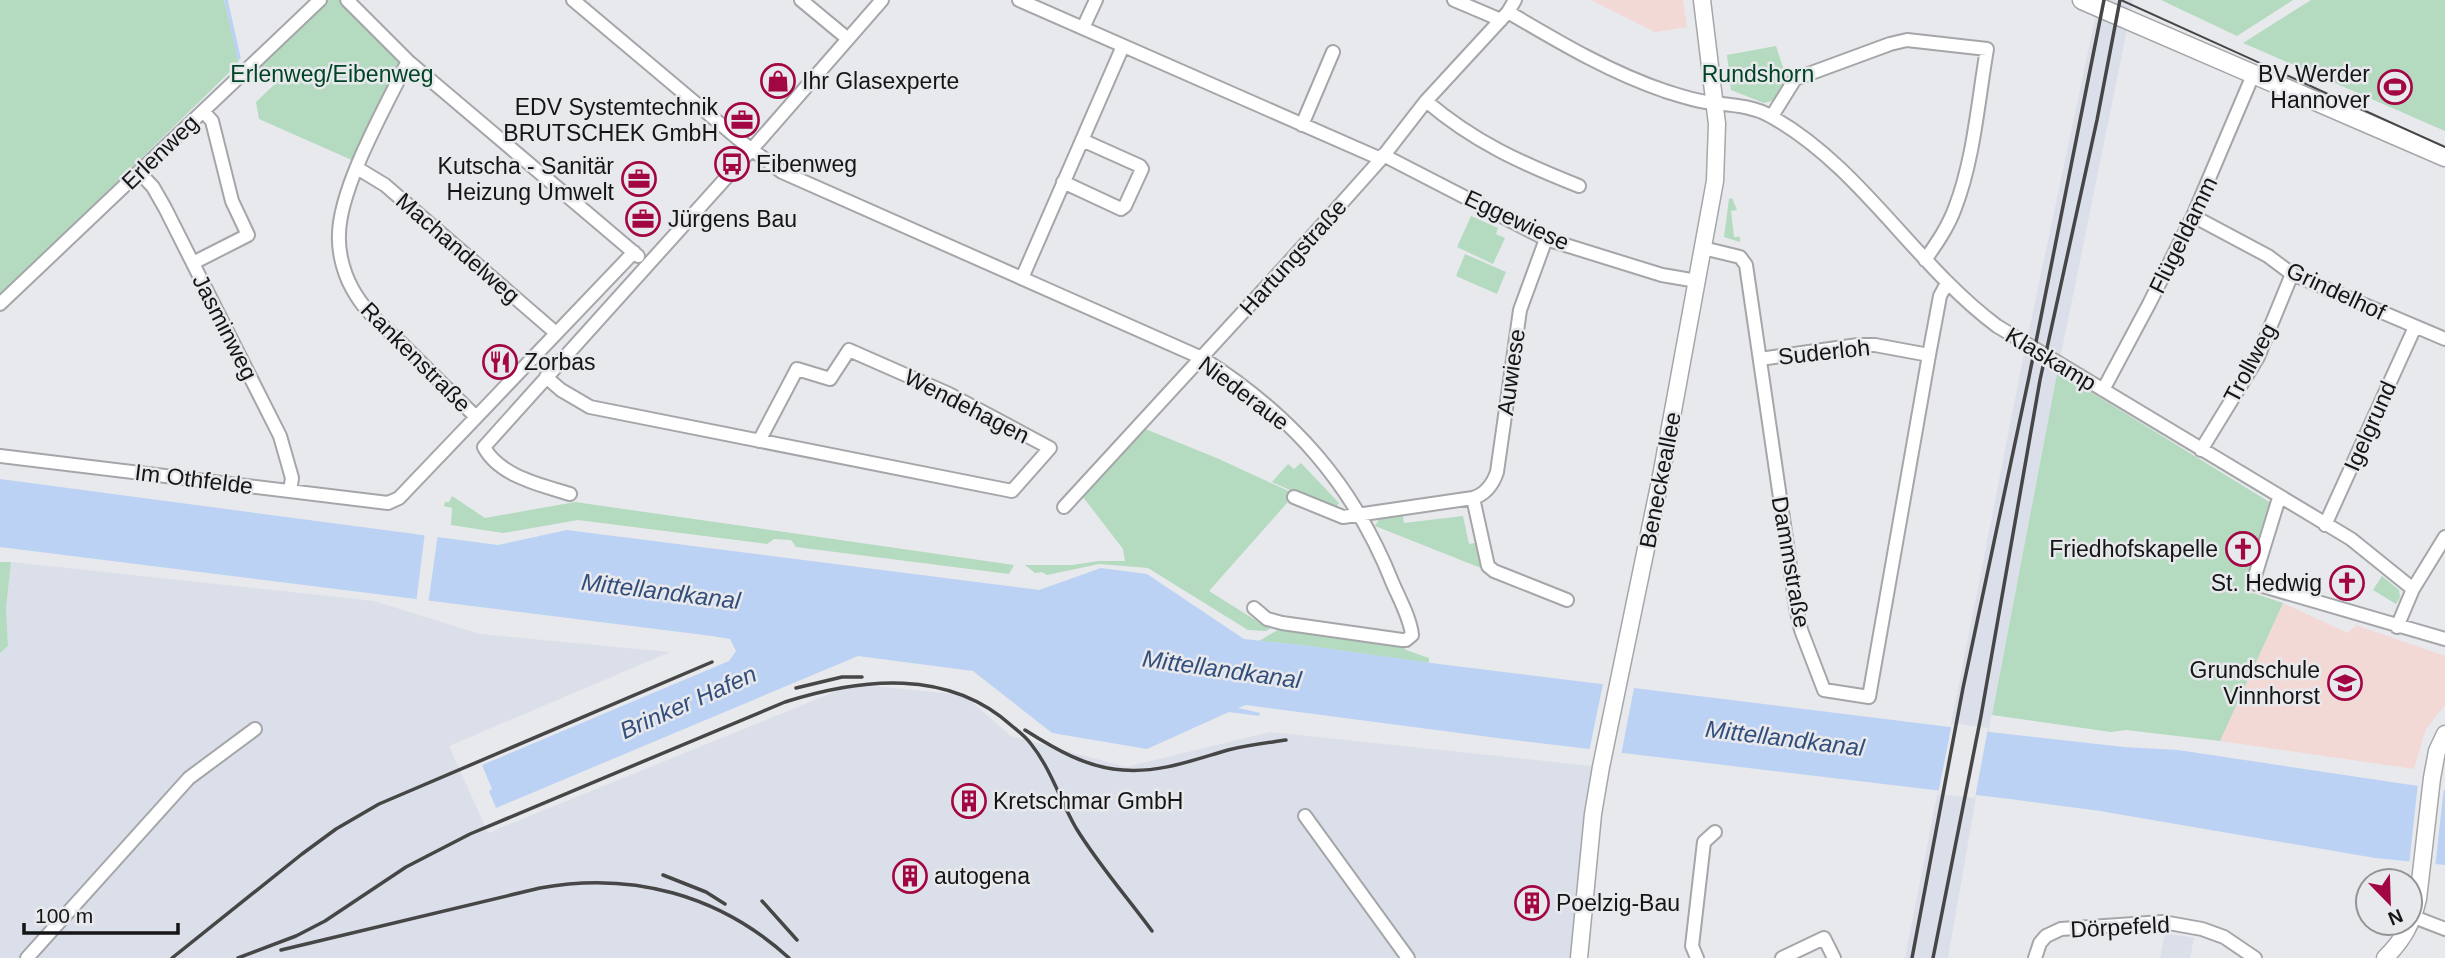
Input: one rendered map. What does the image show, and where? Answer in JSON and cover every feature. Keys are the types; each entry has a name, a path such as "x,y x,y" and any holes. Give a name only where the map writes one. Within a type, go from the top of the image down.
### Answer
{"main road":[{"path":"2082,0 2445,157"}],"street":[{"name":"Erlenweg","path":"0,304 320,0"},
{"path":"346,0 408,61 648,264"},
{"name":"Niederaue","path":"573,0 782,172 1202,358 1284,419 1329,470 1360,514 1383,558 1412,631 1410,638 1402,640 1282,623 1267,619 1254,607"},
{"path":"801,0 848,39"},
{"path":"570,494 519,478 489,455 484,447 882,0"},
{"name":"Eggewiese","path":"1019,0 1302,125 1382,157 1546,239 1662,275 1697,281"},
{"path":"1083,28 1096,0"},
{"name":"Klaskamp","path":"1454,0 1504,16 1580,55 1665,91 1716,103 1746,106 1772,116 1817,148 1842,171 1947,284 1997,326 2351,539 2413,589"},
{"name":"Hartungstraße","path":"1064,507 1382,157 1426,101 1504,16 1515,0"},
{"name":"Beneckeallee","path":"1579,958 1593,814 1716,172 1716,103 1702,0"},
{"path":"1772,116 1795,79 1890,44 1907,40 1987,49 1964,184 1942,236 1925,260"},
{"path":"1022,278 1123,46"},
{"path":"1302,125 1333,52"},
{"name":"Rankenstraße","path":"408,61 357,168 343,207 339,234 341,259 348,282 357,298 476,417"},
{"name":"Flügeldamm","path":"2103,390 2150,304 2193,216 2253,75"},
{"path":"1426,101 1455,125 1483,143 1579,186"},
{"path":"193,263 248,234 232,201 212,121 203,111"},
{"path":"1063,182 1121,209 1125,206 1142,169 1082,140"},
{"name":"Machandelweg","path":"357,168 385,185 556,333"},
{"name":"Jasminweg","path":"139,172 153,187 280,436 290,469 290,491"},
{"name":"Grindelhof","path":"2193,216 2269,256 2292,274 2445,339"},
{"name":"Auwiese","path":"1473,498 1484,493 1493,483 1497,472 1520,310 1546,239"},
{"name":"Dammstraße","path":"1703,247 1740,257 1746,265 1801,630 1824,690 1869,697 1940,296 1947,284"},
{"path":"476,417 634,252"},
{"name":"Trollweg","path":"2201,450 2258,357 2292,274"},
{"name":"Igelgrund","path":"2325,524 2415,327"},
{"name":"Suderloh","path":"1760,359 1858,345 1875,345 1929,355"},
{"name":"Wendehagen","path":"546,377 561,390 590,407 759,441 1012,491 1051,448 949,394 849,349 830,379 797,369 759,441"},
{"name":"Im Othfelde","path":"0,456 388,503 399,498 476,417"},
{"path":"1294,497 1343,517 1473,498 1488,566 1493,571 1567,600"},
{"path":"2279,498 2255,576 2256,584 2445,639"},
{"path":"2397,626 2413,589 2445,537"},
{"path":"27,958 189,778 255,729"},
{"path":"2422,867 2432,778 2437,751 2445,734"},
{"path":"1305,816 1408,958"},
{"path":"1697,958 1692,946 1704,842 1715,832"},
{"path":"2424,921 2445,929"},
{"name":"Dörpefeld","path":"2035,958 2040,943 2046,936 2061,929 2163,922 2202,929 2224,937 2255,958"},
{"path":"2385,958 2404,937"},
{"path":"1782,958 1824,938 1834,958"}],"shaded area":[{"path":"1591,0 1683,0 1687,27 1655,32"},
{"path":"2099,0 2133,0 2057,374 1948,958 1905,958 2024,354"},
{"path":"11,562 374,601 480,634 670,652 449,746 488,833 854,684 964,695 1011,736 1126,767 1270,732 1601,767 1579,958 0,958 0,653 8,646 6,608"},
{"name":"Grundschule Vinnhorst","path":"2283,603 2348,633 2356,625 2445,656 2445,705 2426,729 2414,769 2220,741"},
{"path":"2165,933 2194,938 2190,958 2160,958"}],"green space":[{"path":"0,0 224,0 239,63 0,296"},
{"name":"Erlenweg/Eibenweg","path":"326,0 340,0 399,62 354,161 259,119 256,102 276,83 261,66"},
{"path":"2161,0 2293,0 2237,36"},
{"name":"BV Werder Hannover","path":"2311,0 2445,0 2445,131 2243,43"},
{"name":"Rundshorn","path":"1776,46 1787,79 1776,100 1764,103 1731,90 1727,55"},
{"path":"1732,198 1737,210 1731,211 1734,237 1740,237 1740,242 1724,237 1729,199"},
{"path":"1471,216 1498,228 1496,234 1505,238 1493,264 1457,247"},
{"path":"1465,254 1506,272 1497,294 1456,276"},
{"path":"2057,374 2271,503 2244,590 2283,603 2220,741 2126,730 2111,732 1992,715"},
{"path":"1143,428 1295,494 1209,591 1260,623 1276,625 1266,631 1248,630 1148,568 1099,564 1047,575 1042,572 1035,573 1025,565 1125,561 1123,549 1083,497"},
{"path":"1301,463 1339,503 1334,510 1272,482 1288,464 1294,469"},
{"path":"452,496 485,518 575,502 1014,565 1009,574 796,547 791,540 774,539 767,544 578,520 503,533 451,525 452,508 444,506"},
{"path":"1403,516 1404,523 1463,516 1469,544 1479,542 1486,570 1375,526 1379,519"},
{"path":"0,562 11,562 6,608 8,646 0,653"},
{"path":"2382,576 2399,590 2400,598 2396,604 2373,590"},
{"path":"1284,626 1400,643 1406,650 1429,658 1429,663 1259,641"}],"water":[{"path":"0,479 498,545 567,530 1039,590 1101,568 1147,574 1244,639 1990,732 2124,747 2178,750 2445,790 2445,865 2375,858 2100,811 1246,705 1238,708 1260,713 1259,716 1229,712 1147,749 1052,733 973,671 858,656 496,808 482,765 729,661 736,651 730,639 0,547"}],"pier":[{"path":"425,532 438,533 428,605 416,604"},
{"path":"1604,679 1635,683 1621,755 1589,752"},
{"path":"1952,723 1988,728 1975,798 1938,794"},
{"path":"2418,783 2444,787 2435,868 2409,865"}],"waterway":[{"path":"226,0 239,58"}],"tram line":[{"path":"2121,0 2445,147"}],"railway":[{"path":"1912,958 1963,688 2029,377 2104,0"},
{"path":"1933,958 1981,716 2040,380 2097,120 2120,0"},
{"path":"172,958 302,854 336,829 379,804 712,662"},
{"path":"796,688 842,677 862,677"},
{"path":"238,958 296,936 325,921 406,867 470,834 785,702 844,687 903,683 960,694 987,707 1022,734 1044,764 1085,841 1152,931"},
{"path":"1025,730 1084,761 1123,770 1163,768 1235,748 1286,740"},
{"path":"663,875 706,892 725,904"},
{"path":"281,950 540,888 608,883 641,886 704,904 734,918 789,958"},
{"path":"762,901 797,940"}],"place":[{"name":"Ihr Glasexperte","path":"778,81"},
{"name":"BV Werder Hannover","path":"2395,87"},
{"name":"EDV Systemtechnik BRUTSCHEK GmbH","path":"742,120"},
{"name":"Eibenweg","path":"732,164"},
{"name":"Kutscha - Sanitär Heizung Umwelt","path":"639,179"},
{"name":"Jürgens Bau","path":"643,219"},
{"name":"Zorbas","path":"500,362"},
{"name":"Friedhofskapelle","path":"2243,549"},
{"name":"St. Hedwig","path":"2347,583"},
{"name":"Grundschule Vinnhorst","path":"2345,683"},
{"name":"Kretschmar GmbH","path":"969,801"},
{"name":"autogena","path":"910,876"},
{"name":"Poelzig-Bau","path":"1532,903"}],"water label":[{"name":"Mittellandkanal","path":"661,591"},
{"name":"Mittellandkanal","path":"1222,669"},
{"name":"Brinker Hafen","path":"688,702"},
{"name":"Mittellandkanal","path":"1785,738"}]}
